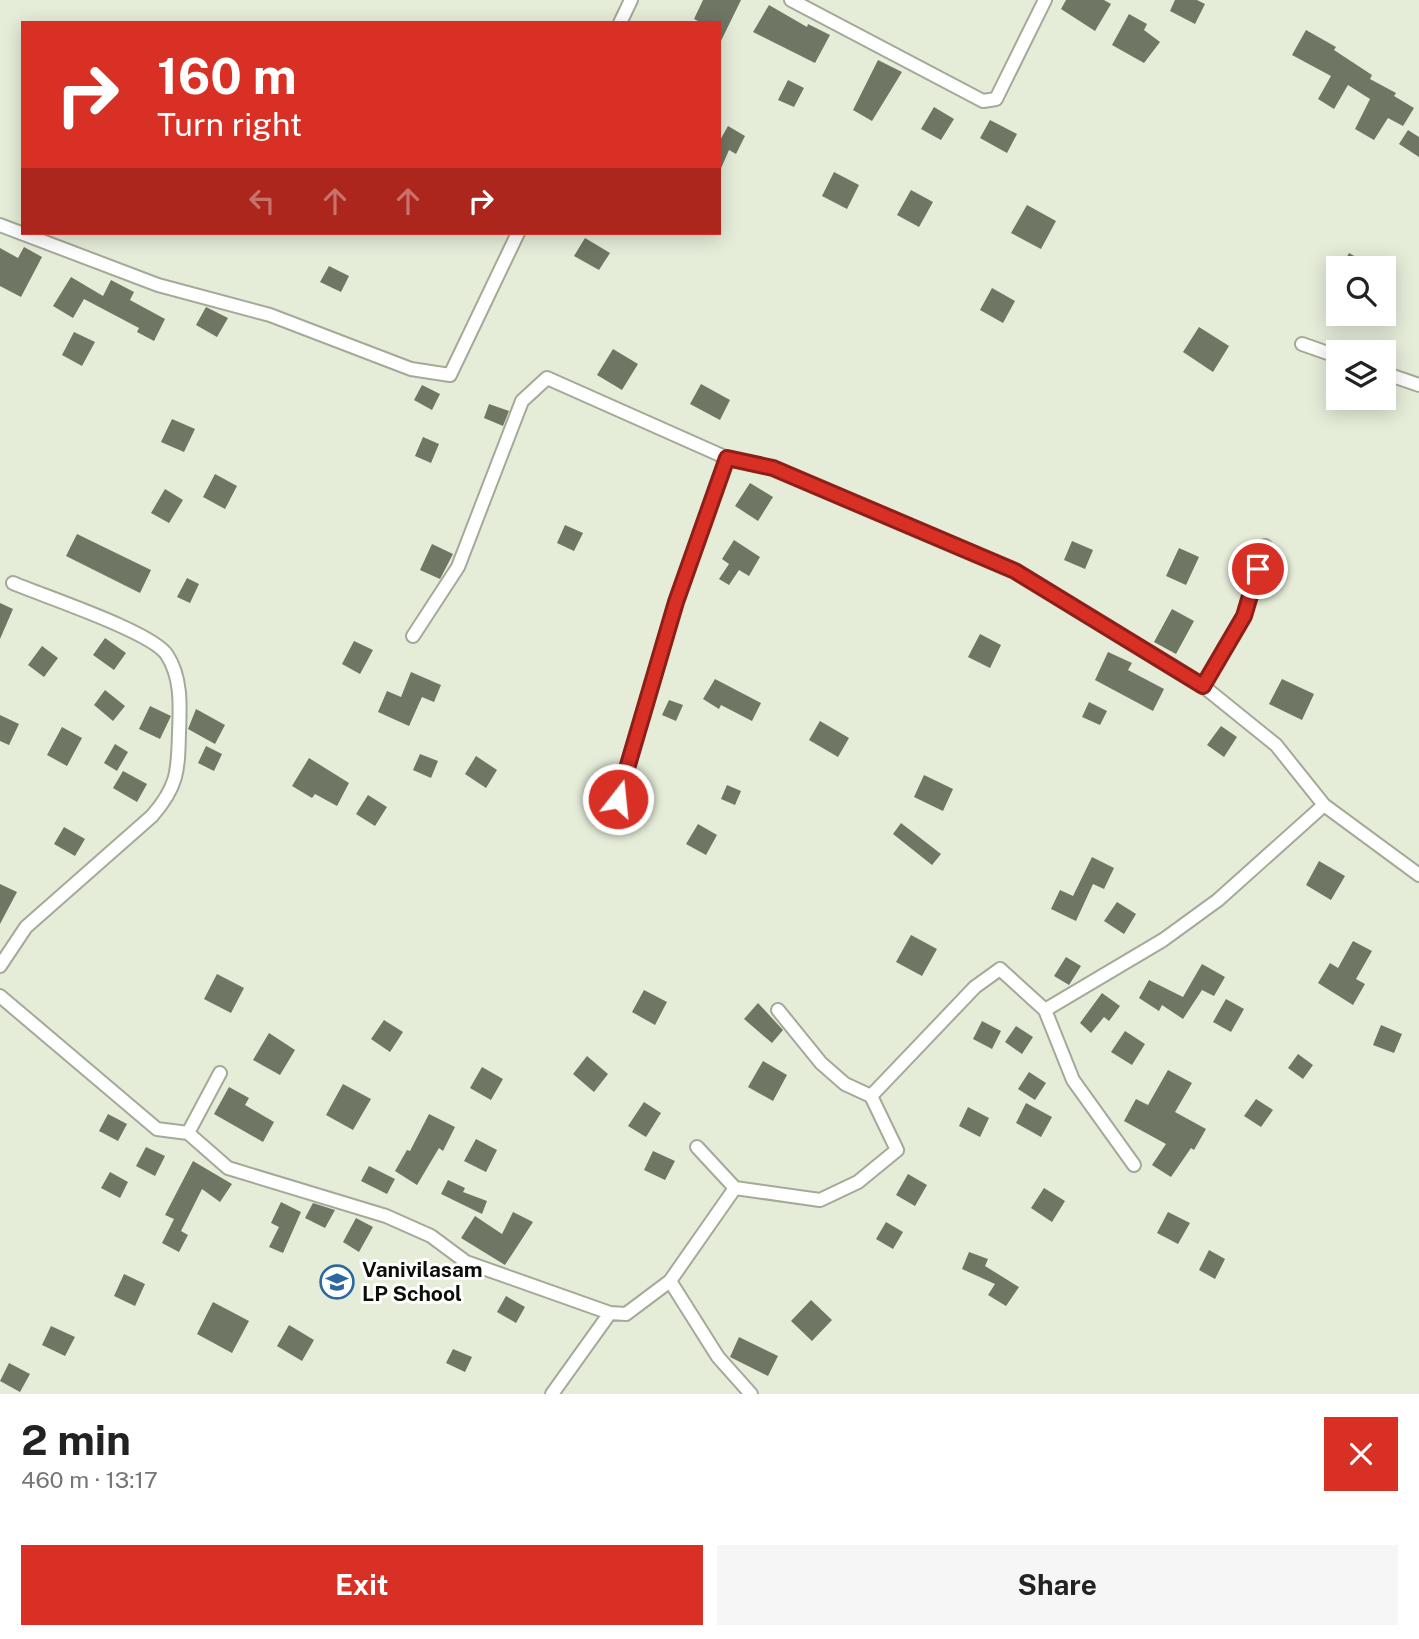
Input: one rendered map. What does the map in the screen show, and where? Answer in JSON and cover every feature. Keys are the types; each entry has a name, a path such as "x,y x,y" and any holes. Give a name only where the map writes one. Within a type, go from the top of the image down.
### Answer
{"street":[{"path":"621,21 631,0"},
{"path":"791,0 983,101 996,99 1045,0"},
{"path":"0,225 21,233"},
{"path":"26,235 158,285 270,315 411,369 450,375 518,235"},
{"path":"1302,344 1326,352"},
{"path":"1396,377 1419,385"},
{"path":"413,636 458,567 522,401 547,378 727,458 773,468 1015,571 1203,686 1276,746 1324,806 1419,875"},
{"path":"618,799 676,602 727,458"},
{"path":"1203,686 1244,616 1265,546"},
{"path":"0,966 26,927 152,816 168,797 178,775 180,703 175,673 166,652 142,636 13,583"},
{"path":"1045,1010 1163,940 1218,900 1324,806"},
{"path":"871,1096 975,988 1000,969 1045,1010 1073,1080 1134,1165"},
{"path":"0,996 157,1129 187,1133 228,1168 386,1216 431,1236 466,1262 610,1313 626,1314 670,1281 735,1188"},
{"path":"697,1147 735,1188 820,1200 858,1182 897,1150 871,1096 845,1084 821,1063 778,1010"},
{"path":"187,1133 220,1073"},
{"path":"670,1281 718,1357 751,1394"},
{"path":"552,1394 610,1313"}],"building":[{"path":"703,0 741,0 721,41 721,21 694,19"},
{"path":"1066,0 1104,0 1111,4 1095,31 1061,9"},
{"path":"1175,0 1197,0 1205,4 1195,24 1170,11"},
{"path":"769,5 807,27 808,24 830,35 815,63 753,32"},
{"path":"1129,14 1147,24 1144,30 1160,42 1144,63 1112,45"},
{"path":"1306,30 1336,47 1334,50 1372,75 1370,79 1396,93 1394,96 1414,108 1403,126 1388,118 1374,140 1355,129 1370,99 1348,85 1334,109 1318,99 1331,76 1292,55"},
{"path":"878,60 902,72 872,121 853,110"},
{"path":"788,80 804,88 794,107 778,100"},
{"path":"934,107 954,119 941,140 921,129"},
{"path":"990,120 1017,134 1007,153 980,138"},
{"path":"728,126 745,136 736,154 729,150 721,168 721,138"},
{"path":"1408,130 1419,137 1419,157 1399,144"},
{"path":"834,172 859,185 847,209 822,196"},
{"path":"911,190 933,202 919,227 897,215"},
{"path":"1027,205 1056,221 1041,249 1011,233"},
{"path":"585,238 610,253 599,270 574,256"},
{"path":"24,247 42,257 21,297 0,286 0,248 18,258"},
{"path":"329,266 349,276 341,292 320,282"},
{"path":"71,277 103,296 111,280 134,292 130,300 165,319 154,341 137,332 139,328 84,299 73,318 53,306"},
{"path":"992,288 1015,301 1003,323 980,310"},
{"path":"206,307 228,318 217,337 196,325"},
{"path":"1199,327 1229,346 1213,372 1183,352"},
{"path":"74,332 95,342 82,366 62,355"},
{"path":"613,349 638,364 622,390 597,375"},
{"path":"701,384 730,400 720,420 690,404"},
{"path":"422,385 440,394 432,410 414,400"},
{"path":"489,404 509,411 503,426 484,418"},
{"path":"172,419 195,429 184,452 161,442"},
{"path":"423,437 439,444 431,463 415,456"},
{"path":"215,474 237,486 225,509 203,497"},
{"path":"750,483 773,497 758,521 735,506"},
{"path":"165,489 183,500 169,523 151,513"},
{"path":"565,525 583,533 574,551 557,543"},
{"path":"77,534 151,570 140,593 66,556"},
{"path":"734,540 760,557 749,576 739,570 729,585 719,579 729,564 722,559"},
{"path":"1072,541 1093,550 1085,569 1064,560"},
{"path":"432,544 453,554 440,579 420,570"},
{"path":"1179,548 1199,557 1186,585 1166,576"},
{"path":"187,578 199,584 190,603 177,597"},
{"path":"0,603 13,609 0,639"},
{"path":"1172,609 1194,621 1176,654 1154,642"},
{"path":"980,634 1001,645 990,668 968,657"},
{"path":"105,638 126,653 114,670 93,655"},
{"path":"354,641 373,650 360,674 342,664"},
{"path":"42,646 58,658 44,677 28,665"},
{"path":"1108,652 1132,663 1128,670 1164,689 1153,711 1095,680"},
{"path":"411,672 441,685 434,702 422,697 409,726 378,712 387,691 401,697"},
{"path":"715,679 761,703 752,721 721,705 719,709 703,699"},
{"path":"1282,679 1314,694 1302,720 1269,704"},
{"path":"105,690 125,706 113,721 94,705"},
{"path":"669,700 683,705 676,721 662,715"},
{"path":"1089,702 1107,711 1100,725 1082,717"},
{"path":"150,706 171,716 160,739 139,729"},
{"path":"196,709 225,725 215,744 188,729"},
{"path":"0,715 19,724 9,745 0,741"},
{"path":"820,721 849,738 838,757 809,740"},
{"path":"1221,726 1237,737 1224,757 1207,745"},
{"path":"62,727 82,738 67,766 47,755"},
{"path":"115,744 128,752 117,771 104,763"},
{"path":"206,746 222,754 214,771 198,763"},
{"path":"420,754 438,761 431,778 413,770"},
{"path":"476,756 497,770 486,788 465,774"},
{"path":"309,758 349,783 337,806 315,794 312,798 292,786"},
{"path":"123,771 147,784 137,802 113,788"},
{"path":"924,775 953,789 943,811 914,797"},
{"path":"727,785 741,791 735,805 721,799"},
{"path":"368,795 387,807 375,826 356,814"},
{"path":"901,823 941,854 932,865 893,834"},
{"path":"698,824 717,835 706,855 686,844"},
{"path":"64,827 85,839 75,856 54,844"},
{"path":"1092,857 1114,868 1104,889 1093,884 1076,921 1051,909 1060,890 1073,896"},
{"path":"1319,861 1345,876 1331,900 1306,885"},
{"path":"0,884 17,892 0,924"},
{"path":"1117,902 1136,914 1124,934 1104,921"},
{"path":"911,935 937,949 922,976 896,962"},
{"path":"1353,941 1372,951 1356,979 1365,984 1353,1005 1318,983 1330,963 1338,968"},
{"path":"1066,957 1081,966 1069,985 1054,976"},
{"path":"1202,964 1225,977 1214,996 1202,990 1183,1019 1162,1005 1159,1011 1139,998 1149,980 1183,997"},
{"path":"217,974 244,988 231,1013 204,999"},
{"path":"644,990 667,1002 655,1025 632,1012"},
{"path":"1102,993 1120,1006 1109,1021 1104,1017 1091,1033 1080,1023"},
{"path":"1226,999 1244,1009 1231,1032 1213,1022"},
{"path":"758,1003 783,1030 772,1043 744,1019"},
{"path":"384,1020 403,1032 390,1052 371,1039"},
{"path":"982,1021 1001,1031 992,1049 973,1039"},
{"path":"1381,1025 1402,1034 1394,1053 1373,1045"},
{"path":"1016,1026 1033,1037 1022,1054 1005,1042"},
{"path":"1125,1031 1145,1044 1132,1065 1111,1052"},
{"path":"269,1033 295,1050 280,1075 253,1060"},
{"path":"1298,1054 1313,1065 1303,1079 1288,1068"},
{"path":"587,1056 608,1074 594,1092 573,1074"},
{"path":"763,1061 787,1075 773,1101 748,1087"},
{"path":"482,1067 503,1079 491,1100 470,1088"},
{"path":"1168,1070 1192,1083 1175,1112 1206,1129 1194,1150 1191,1148 1171,1177 1152,1165 1166,1144 1124,1121 1136,1099 1148,1105"},
{"path":"1029,1072 1046,1083 1035,1100 1018,1089"},
{"path":"343,1084 371,1099 353,1130 326,1115"},
{"path":"229,1087 249,1098 245,1105 274,1122 263,1142 214,1114"},
{"path":"1256,1099 1273,1110 1261,1127 1244,1116"},
{"path":"644,1102 661,1113 646,1137 628,1126"},
{"path":"1026,1103 1052,1117 1041,1137 1016,1123"},
{"path":"968,1107 989,1118 980,1137 959,1126"},
{"path":"108,1114 127,1124 118,1141 99,1131"},
{"path":"429,1114 455,1127 443,1151 439,1148 417,1185 395,1171 407,1150 410,1151"},
{"path":"476,1139 497,1150 486,1172 464,1161"},
{"path":"146,1147 165,1156 155,1176 136,1166"},
{"path":"653,1151 675,1161 665,1180 644,1170"},
{"path":"193,1161 232,1184 220,1202 202,1189 181,1231 188,1235 179,1252 162,1243 174,1219 165,1215"},
{"path":"369,1166 395,1179 387,1194 361,1181"},
{"path":"110,1172 128,1182 120,1198 101,1188"},
{"path":"908,1174 927,1185 915,1206 896,1195"},
{"path":"448,1180 465,1188 463,1192 487,1201 482,1214 441,1194"},
{"path":"1044,1188 1065,1201 1052,1222 1031,1208"},
{"path":"281,1202 301,1212 283,1253 269,1247 279,1227 271,1223"},
{"path":"313,1203 335,1210 325,1228 305,1218"},
{"path":"513,1212 533,1222 505,1265 461,1238 475,1216 502,1234"},
{"path":"1168,1212 1190,1223 1178,1244 1157,1233"},
{"path":"356,1218 373,1227 359,1252 343,1242"},
{"path":"886,1222 903,1232 893,1249 876,1239"},
{"path":"1209,1250 1225,1259 1215,1279 1199,1270"},
{"path":"969,1252 988,1259 985,1266 1019,1287 1006,1306 988,1295 995,1284 962,1269"},
{"path":"124,1274 145,1284 135,1306 114,1296"},
{"path":"506,1296 525,1307 516,1323 497,1312"},
{"path":"811,1300 832,1320 812,1341 791,1321"},
{"path":"213,1302 249,1321 232,1353 197,1334"},
{"path":"289,1325 314,1340 302,1361 277,1346"},
{"path":"51,1326 75,1337 65,1356 42,1345"},
{"path":"739,1337 778,1356 768,1376 730,1357"},
{"path":"453,1349 472,1357 465,1372 446,1363"},
{"path":"9,1363 30,1374 20,1392 0,1381"}],"place":[{"name":"Vanivilasam LP School","path":"337,1282"}],"route":[{"path":"618,799 676,602 727,458 773,468 1015,571 1203,686 1244,616 1258,569"}]}
